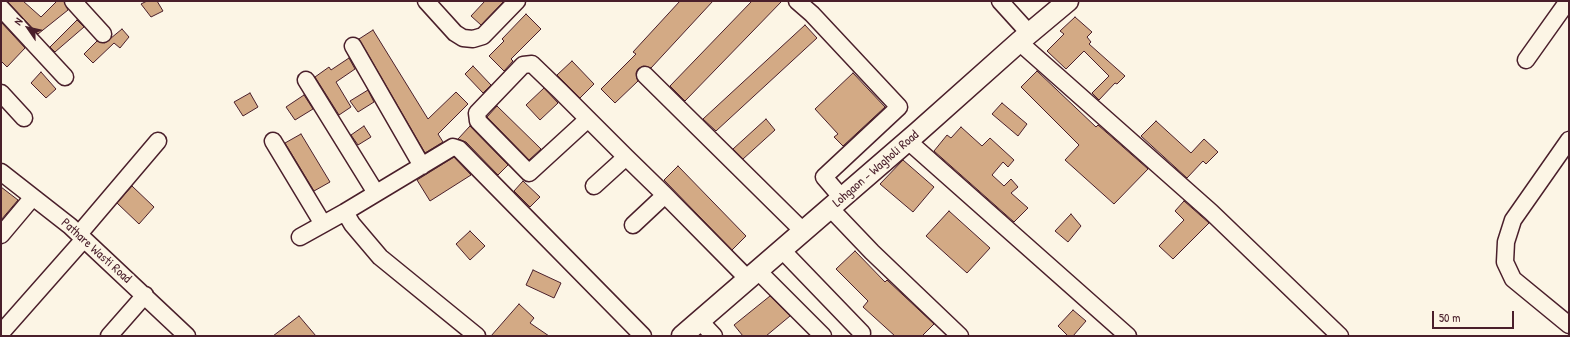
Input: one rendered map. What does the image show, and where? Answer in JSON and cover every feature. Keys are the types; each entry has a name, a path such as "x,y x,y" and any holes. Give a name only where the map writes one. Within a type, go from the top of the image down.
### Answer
{"main road":[{"name":"Lohgaon - Wagholi Road","path":"682,336 804,232 1024,37 1068,1"}],"street":[{"path":"74,1 103,34"},
{"path":"426,1 455,33 463,38 473,39 483,36 517,1"},
{"path":"797,1 817,19 899,107 824,177 836,203 872,252 960,336"},
{"path":"1000,1 1024,37 1211,212 1340,336"},
{"path":"1526,60 1568,2"},
{"path":"1,8 65,78"},
{"path":"353,46 422,166"},
{"path":"588,118 529,174 478,122 477,113 523,65 528,63 532,64 588,118 664,195 823,336"},
{"path":"644,75 804,232"},
{"path":"306,80 376,193"},
{"path":"1,93 24,118"},
{"path":"1569,140 1513,220 1508,231 1505,251 1505,262 1513,279 1569,325"},
{"path":"273,141 323,224"},
{"path":"908,141 1128,336"},
{"path":"1,333 158,142"},
{"path":"300,237 345,212 446,151 457,147 643,336"},
{"path":"594,186 626,157"},
{"name":"Pathare Wasti Road","path":"1,172 81,237 187,336"},
{"path":"633,226 664,195"},
{"path":"1,235 33,197"},
{"path":"345,212 352,224 380,257 477,336"},
{"path":"782,250 862,332"},
{"path":"109,336 145,296"},
{"path":"700,321 714,336"}],"building":[{"path":"7,1 23,1 41,17 57,1 64,1 68,10 38,34"},
{"path":"147,1 157,1 163,11 151,17 141,4"},
{"path":"485,1 504,1 481,25 471,16"},
{"path":"680,1 713,1 651,68 643,66 638,69 636,73 638,81 615,103 601,89 636,54 633,52"},
{"path":"752,1 782,1 685,101 670,86"},
{"path":"526,14 541,29 511,59 513,61 504,71 489,56 504,41 502,39"},
{"path":"1075,17 1092,32 1087,37 1091,42 1089,44 1125,76 1117,84 1115,83 1099,100 1092,93 1109,76 1084,51 1066,69 1047,51 1064,34 1060,31"},
{"path":"77,20 84,27 55,52 50,47"},
{"path":"1,22 25,48 7,67 1,61"},
{"path":"805,25 817,38 716,131 703,119"},
{"path":"122,29 129,37 120,48 114,43 93,63 84,54 97,41 105,43"},
{"path":"373,30 428,119 456,92 468,104 438,134 443,142 425,153 359,39"},
{"path":"349,58 355,69 336,82 351,107 339,115 315,77 329,67 331,70"},
{"path":"572,61 594,84 580,98 557,75"},
{"path":"473,66 491,85 483,93 465,74"},
{"path":"1037,71 1096,127 1098,125 1148,169 1114,204 1065,160 1079,145 1021,87"},
{"path":"41,72 56,89 46,98 31,83"},
{"path":"853,73 885,107 843,146 834,137 838,134 815,109"},
{"path":"544,88 558,103 540,120 526,105"},
{"path":"368,90 374,102 358,112 350,101"},
{"path":"250,93 258,107 243,116 234,102"},
{"path":"304,95 313,109 295,120 286,107"},
{"path":"1002,103 1027,124 1018,136 992,114"},
{"path":"497,106 541,149 529,160 487,117"},
{"path":"766,119 775,130 743,159 733,149"},
{"path":"1156,121 1191,153 1204,139 1218,152 1206,164 1203,161 1187,178 1141,136"},
{"path":"364,126 371,137 358,145 351,135"},
{"path":"470,126 508,165 498,175 466,142 458,139"},
{"path":"961,127 982,146 990,138 1014,160 1008,167 1003,162 992,175 1004,186 1011,179 1018,187 1011,193 1028,208 1014,222 934,151 947,135 951,138"},
{"path":"301,134 330,182 314,191 285,143"},
{"path":"454,157 471,175 430,201 417,180"},
{"path":"903,160 934,187 913,212 880,184"},
{"path":"678,166 746,236 732,250 664,180"},
{"path":"523,181 540,197 530,207 514,191"},
{"path":"132,186 154,207 139,224 117,203"},
{"path":"1,187 18,200 1,220"},
{"path":"1184,201 1209,223 1173,259 1159,246 1184,220 1175,211"},
{"path":"949,211 990,248 967,273 926,236"},
{"path":"1071,214 1081,226 1068,242 1055,231"},
{"path":"470,231 485,246 470,260 456,244"},
{"path":"855,251 885,282 887,280 934,324 922,336 895,336 863,307 868,301 836,269"},
{"path":"533,270 561,283 554,298 526,285"},
{"path":"770,296 790,316 766,336 743,336 734,325"},
{"path":"519,304 534,318 530,323 549,336 491,336"},
{"path":"1073,310 1086,321 1073,336 1068,336 1058,326"},
{"path":"299,316 316,336 273,336"}]}
